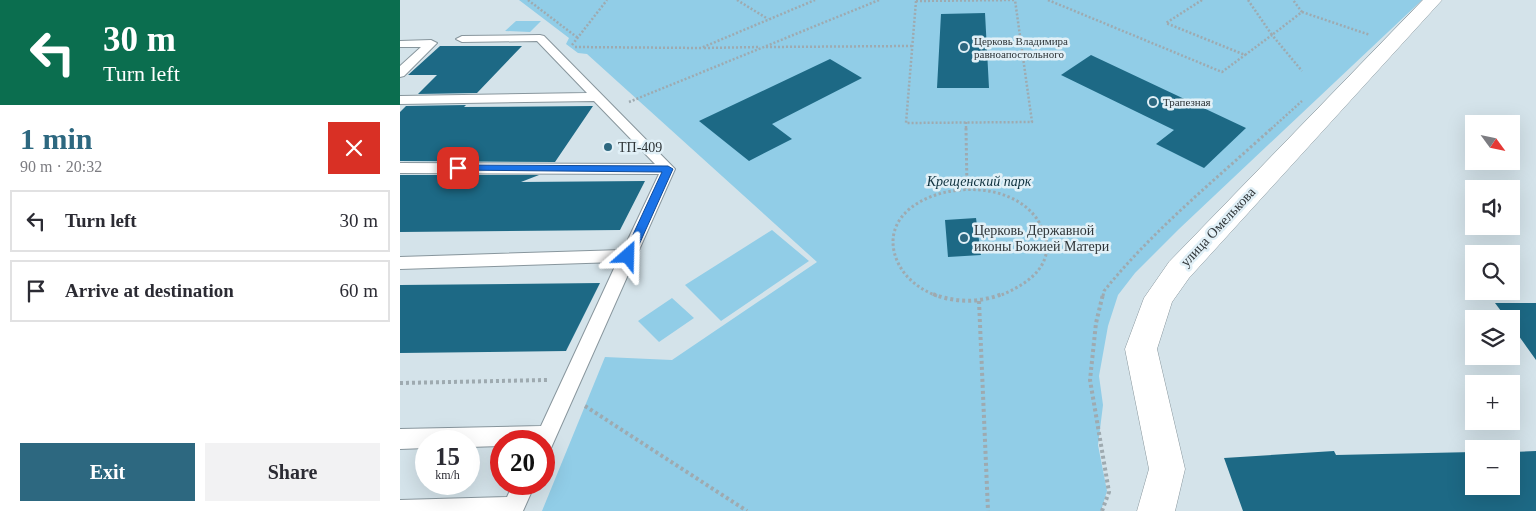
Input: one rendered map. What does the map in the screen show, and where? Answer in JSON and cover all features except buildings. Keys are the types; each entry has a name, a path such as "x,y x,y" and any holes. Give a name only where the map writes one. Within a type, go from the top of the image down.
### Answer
{"street":[{"name":"улица Омелькова","path":"1156,511 1167,468 1141,349 1159,298 1179,270 1208,237 1434,0"}],"lane":[{"path":"462,39 540,38 668,169"},
{"path":"400,44 431,43 400,73"},
{"path":"400,100 598,97"},
{"path":"400,168 668,169"},
{"path":"549,430 668,169"},
{"path":"400,263 628,256"},
{"path":"400,439 490,438"},
{"path":"400,511 512,510 519,495"}],"path":[{"path":"528,0 578,38"},
{"path":"608,0 571,47 912,46"},
{"path":"737,0 768,20"},
{"path":"701,48 815,0"},
{"path":"610,110 879,0"},
{"path":"916,0 1015,0 1032,122 906,123 916,0"},
{"path":"1048,0 1222,72 1302,12"},
{"path":"1202,0 1166,24 1245,55"},
{"path":"1248,0 1272,35 1302,71"},
{"path":"1292,0 1302,12 1373,36"},
{"path":"966,122 967,189"},
{"path":"967,189 995,192 1011,197 1024,205 1035,215 1043,227 1047,240 1046,254 1040,268 1030,280 1008,294 979,301 960,301 940,297 923,290 909,280 899,267 893,254 893,240 896,227 904,215 915,205 945,192 967,189"},
{"path":"979,301 988,511"},
{"path":"400,383 572,379"},
{"path":"566,393 747,511"}],"green space":[{"name":"Крещенский парк","path":"519,0 1422,0 1179,229 1135,273 1118,295 1108,326 1099,376 1103,405 1098,445 1107,491 1101,511 542,511 549,495 555,495 555,479 605,357 672,360 817,262 587,54 578,53 566,44 569,38"},
{"path":"516,21 541,21 530,32 505,31"},
{"path":"772,230 809,261 721,321 685,285"},
{"path":"672,298 694,318 659,342 638,321"}],"place":[{"name":"Церковь Владимира равноапостольного","path":"964,47"},
{"name":"Трапезная","path":"1153,102"},
{"name":"ТП-409","path":"608,147"},
{"name":"Церковь Державной иконы Божией Матери","path":"964,238"}],"route":[{"path":"458,168 668,169 628,256"}]}
